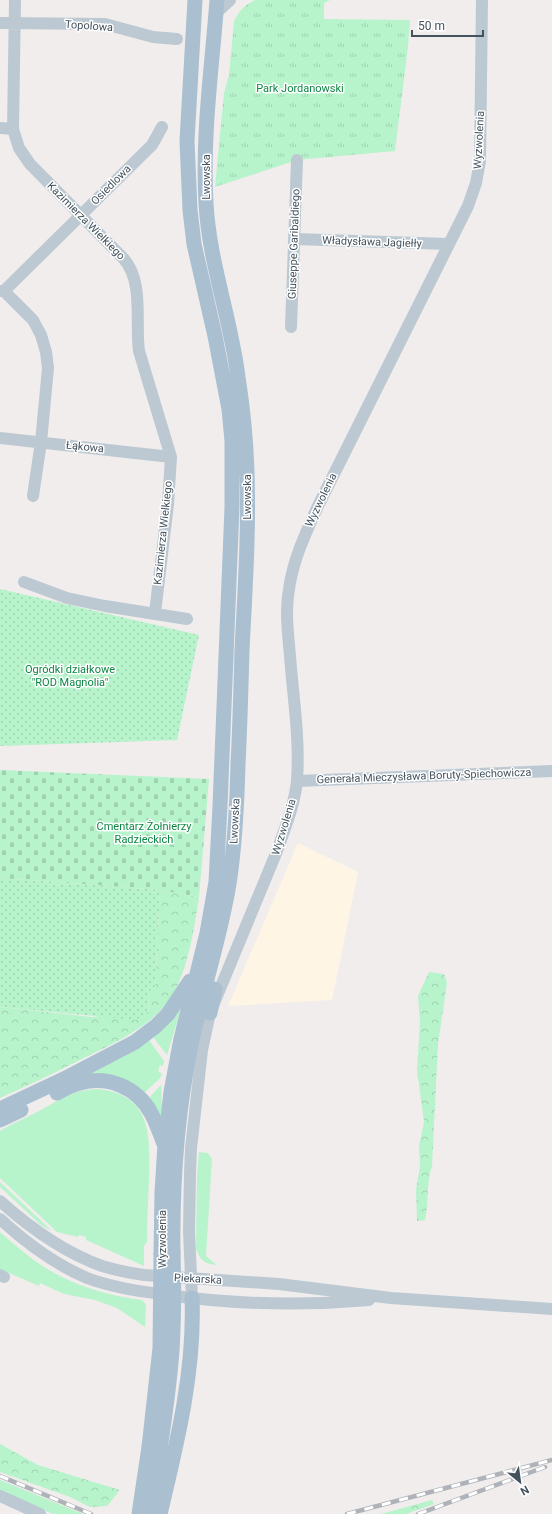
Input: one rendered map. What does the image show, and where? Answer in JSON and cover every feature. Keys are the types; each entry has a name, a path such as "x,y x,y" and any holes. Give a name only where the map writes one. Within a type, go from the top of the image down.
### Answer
{"main road":[{"name":"Lwowska","path":"195,0 187,141 190,210 194,244 217,342 229,409 233,472 216,882 199,966"},
{"name":"Lwowska","path":"203,996 228,888 233,854 237,800 247,524 246,441 238,373 230,329 215,270 209,238 206,207 206,140 217,7"},
{"path":"210,1012 231,908 228,888"},
{"path":"0,1109 28,1097 115,1053 147,1034 168,1014 182,996 199,966"},
{"name":"Wyzwolenia","path":"150,1514 166,1407 172,1350 174,1308 167,1254 162,1192 165,1145 175,1069 199,966"},
{"name":"Wyzwolenia","path":"139,1514 154,1412 179,1121 187,1069 203,996"},
{"path":"0,1120 80,1083 96,1081 110,1082 122,1085 142,1100 150,1112 165,1145"},
{"path":"160,1514 170,1474 187,1389 192,1320 192,1298"}],"street":[{"name":"Kazimierza Wielkiego","path":"16,0 13,129 19,148 30,164 124,259 131,268 136,284 139,351 171,457 168,504 155,613"},
{"path":"217,7 230,0"},
{"name":"Wyzwolenia","path":"192,1298 190,1278 189,1204 191,1148 202,1050 210,1012 277,851 297,781 297,743 286,618 289,588 303,537 468,206 476,183 480,161 482,0"},
{"name":"Topolowa","path":"0,23 105,24 153,37 177,39"},
{"name":"Osiedlowa","path":"33,496 41,442 48,368 46,352 41,335 33,320 2,291 152,145 162,127"},
{"path":"0,128 13,129"},
{"name":"Giuseppe Garibaldiego","path":"291,327 297,160"},
{"name":"Władysława Jagiełły","path":"295,239 449,244"},
{"name":"Łąkowa","path":"0,438 171,457"},
{"path":"24,582 67,598 105,606 187,619"},
{"name":"Generała Mieczysława Boruty-Spiechowicza","path":"297,781 552,771"},
{"name":"Piekarska","path":"0,1201 20,1219 41,1234 80,1256 102,1266 144,1275 279,1284 391,1298 552,1309"},
{"name":"Piekarska","path":"0,1219 28,1244 66,1268 89,1278 126,1289 192,1298 263,1303 346,1302 391,1298"},
{"path":"0,1496 40,1514"}],"shaded area":[{"path":"298,843 358,872 332,1000 228,1006"}],"green space":[{"name":"Park Jordanowski","path":"255,0 330,0 324,3 324,19 410,20 395,151 297,160 215,187 224,93 229,75 234,22 242,9"},
{"name":"Ogródki działkowe \"ROD Magnolia\"","path":"0,589 199,635 177,740 0,746"},
{"name":"Cmentarz Żołnierzy Radzieckich","path":"0,770 209,779 199,897 160,890 0,878"},
{"path":"0,878 160,890 155,990 150,990 148,1012 136,1020 0,1007"},
{"path":"160,890 199,897 186,963 170,999 152,1019 129,1035 0,1098 0,1007 92,1017 148,1012 150,990 155,990"},
{"path":"429,972 444,974 447,983 438,1044 432,1166 429,1179 425,1220 417,1221 416,1190 420,1166 419,1146 424,1122 417,1070 420,1023 418,996"},
{"path":"182,1005 167,1055 153,1037"},
{"path":"149,1040 164,1061 163,1066 160,1065 158,1071 162,1074 160,1078 143,1094 77,1078"},
{"path":"161,1085 162,1105 161,1121 149,1098"},
{"path":"98,1089 116,1093 129,1100 139,1109 148,1134 149,1164 147,1242 144,1246 144,1266 86,1240 86,1237 79,1235 78,1237 57,1232 0,1178 0,1131 68,1095 81,1091"},
{"path":"199,1152 208,1153 212,1159 206,1256 217,1265 209,1264 204,1261 199,1256 196,1249 197,1176"},
{"path":"0,1182 52,1231 42,1226 0,1187"},
{"path":"0,1232 39,1264 66,1279 96,1290 127,1298 142,1300 146,1305 145,1327 117,1308 95,1300 64,1294 40,1283 39,1286 0,1269"},
{"path":"0,1444 38,1465 120,1490 107,1506 90,1507 70,1497 0,1472"},
{"path":"0,1480 83,1514 53,1514 0,1492"},
{"path":"432,1500 434,1504 406,1514 381,1514"}],"railway":[{"path":"347,1514 552,1460"},
{"path":"418,1514 545,1467"},
{"path":"0,1476 91,1514"}]}
